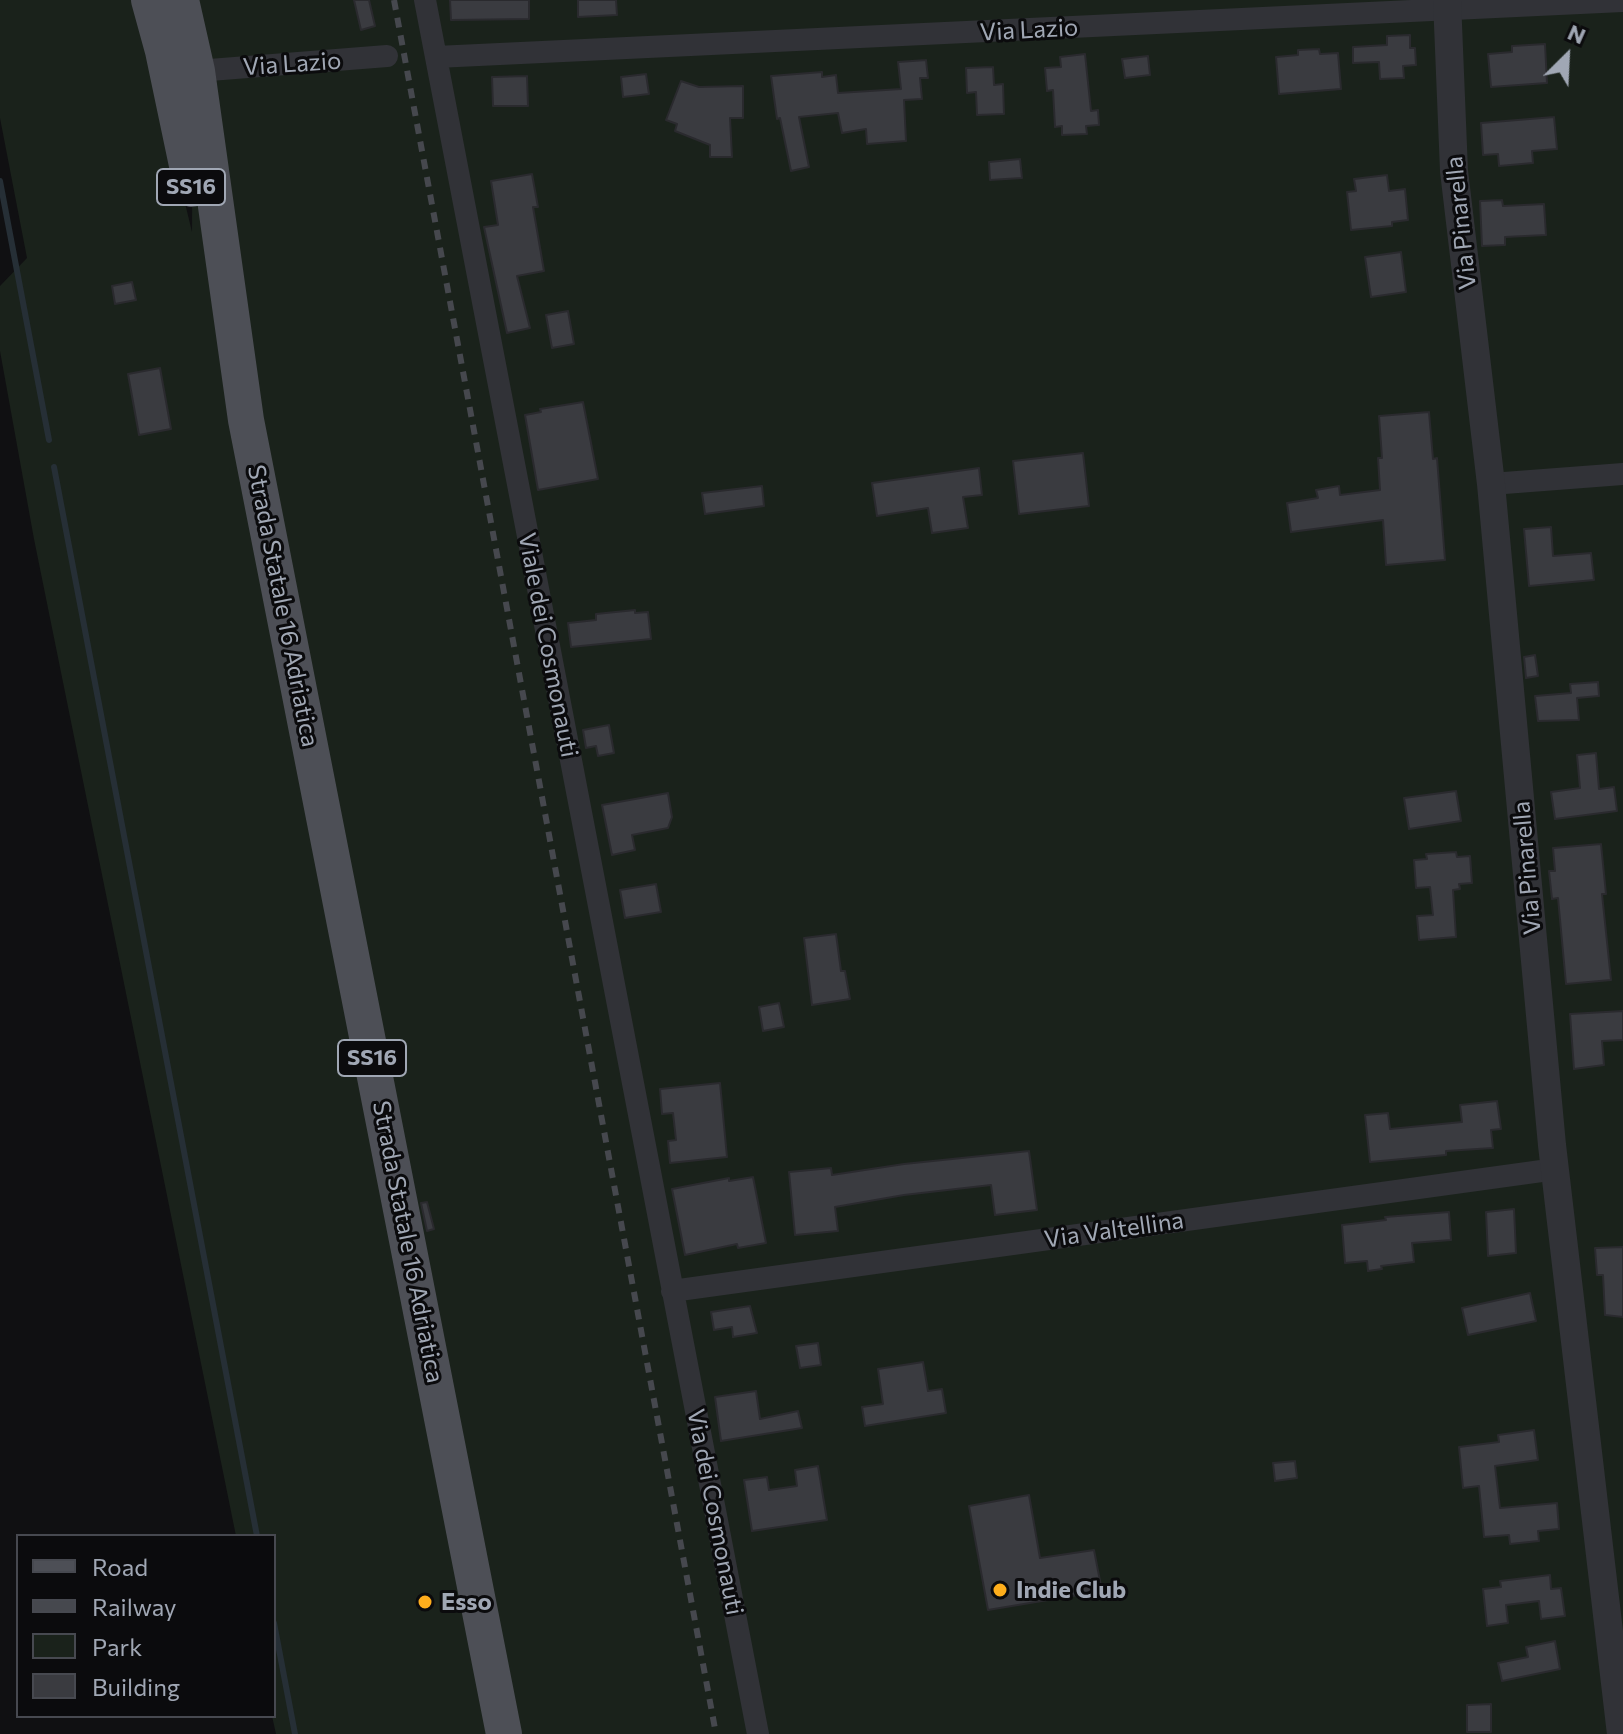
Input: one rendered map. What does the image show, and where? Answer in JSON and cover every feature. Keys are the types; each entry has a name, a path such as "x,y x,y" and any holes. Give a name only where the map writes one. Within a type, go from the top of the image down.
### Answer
{"main road":[{"name":"Strada Statale 16 Adriatica","path":"149,0 163,51 208,264 239,372"},
{"name":"Strada Statale 16 Adriatica","path":"181,0 197,71 246,420 504,1734"}],"street":[{"name":"Viale dei Cosmonauti","path":"425,0 672,1291"},
{"name":"Via Lazio","path":"436,57 1447,5 1623,1"},
{"name":"Via Pinarella","path":"1447,5 1454,171 1491,484 1556,1169 1621,1734"},
{"name":"Via Lazio","path":"197,71 387,56"},
{"path":"1491,484 1623,474"},
{"name":"Via Valtellina","path":"672,1291 1556,1169"},
{"name":"Via dei Cosmonauti","path":"672,1291 758,1734"}],"green space":[{"path":"0,0 136,0 192,232 191,0 1623,0 1623,1734 276,1734 272,1718 276,1718 276,1534 236,1534 34,539 0,351 0,286 27,258 0,118"}],"building":[{"path":"354,0 369,0 375,26 361,30"},
{"path":"450,0 529,0 529,19 451,20"},
{"path":"578,0 616,0 617,15 578,17"},
{"path":"1410,35 1410,48 1415,48 1416,65 1403,66 1404,78 1380,79 1379,62 1353,63 1353,47 1387,45 1387,36"},
{"path":"1545,44 1547,83 1491,87 1488,54 1512,52 1512,46"},
{"path":"1319,49 1320,54 1338,53 1341,89 1279,94 1276,57 1298,55 1298,50"},
{"path":"1085,54 1091,111 1098,110 1099,125 1086,126 1087,134 1062,135 1062,126 1055,127 1053,90 1047,91 1045,68 1061,67 1060,57"},
{"path":"1148,56 1150,75 1125,78 1122,59"},
{"path":"926,60 928,78 920,78 922,99 904,100 906,141 867,144 866,129 842,133 838,113 799,117 809,167 791,171 780,118 777,119 771,76 822,72 822,77 836,75 838,93 901,89 898,62"},
{"path":"993,67 994,85 1003,84 1004,114 977,115 976,92 967,93 966,68"},
{"path":"646,74 649,94 623,97 621,77"},
{"path":"527,76 528,106 493,106 492,77"},
{"path":"681,81 699,87 743,86 743,118 730,118 732,157 710,157 710,145 675,131 677,124 666,120"},
{"path":"1554,117 1557,149 1532,151 1533,163 1499,166 1498,154 1483,155 1481,123"},
{"path":"1020,159 1022,178 990,180 989,162"},
{"path":"532,174 538,207 533,207 544,271 517,276 530,328 507,333 484,227 498,225 491,181"},
{"path":"1387,175 1389,191 1405,189 1408,220 1392,222 1392,226 1351,230 1347,192 1356,191 1354,179"},
{"path":"1502,200 1503,206 1544,204 1546,235 1505,237 1505,245 1482,246 1480,201"},
{"path":"1401,252 1406,292 1371,297 1365,257"},
{"path":"132,282 136,300 115,304 112,286"},
{"path":"568,311 574,344 552,348 546,315"},
{"path":"160,368 171,429 139,435 128,374"},
{"path":"583,402 598,479 538,490 525,415 541,412 540,409"},
{"path":"1429,412 1433,459 1437,458 1445,560 1386,565 1383,520 1291,532 1287,503 1318,498 1316,490 1339,486 1340,495 1380,490 1378,458 1382,458 1379,416"},
{"path":"1083,453 1089,506 1019,514 1013,461"},
{"path":"979,468 982,495 963,497 968,528 932,533 928,508 877,516 872,483"},
{"path":"762,486 764,506 705,514 702,493"},
{"path":"1551,527 1553,556 1591,553 1594,580 1529,586 1524,529"},
{"path":"635,610 635,613 648,612 651,639 571,647 568,623 596,620 596,614"},
{"path":"1535,655 1538,676 1526,678 1524,657"},
{"path":"1598,682 1599,696 1577,698 1579,720 1538,721 1535,696 1571,693 1570,684"},
{"path":"609,725 614,753 598,756 596,746 586,748 583,730"},
{"path":"1596,753 1599,789 1614,787 1617,811 1555,819 1551,792 1580,788 1577,755"},
{"path":"1456,791 1461,821 1409,829 1404,798"},
{"path":"668,793 672,817 668,828 632,835 635,850 612,855 602,805"},
{"path":"1601,844 1606,894 1602,894 1611,980 1566,984 1558,898 1552,899 1549,871 1555,871 1553,848"},
{"path":"1456,852 1457,857 1470,856 1472,883 1459,884 1460,889 1453,890 1456,937 1419,940 1417,916 1433,915 1430,887 1416,888 1414,860 1427,859 1426,854"},
{"path":"656,884 661,912 625,918 620,890"},
{"path":"836,934 841,971 845,971 850,999 812,1005 804,938"},
{"path":"779,1003 784,1027 763,1031 759,1007"},
{"path":"1623,1011 1623,1040 1602,1041 1604,1065 1574,1069 1570,1014"},
{"path":"720,1083 727,1157 670,1163 668,1141 676,1140 673,1113 662,1114 660,1089"},
{"path":"1497,1101 1501,1129 1491,1130 1493,1148 1370,1162 1365,1115 1388,1113 1390,1129 1462,1122 1460,1105"},
{"path":"1029,1151 1037,1210 995,1215 991,1185 835,1207 838,1231 795,1235 789,1172 831,1168 832,1175"},
{"path":"753,1177 766,1243 738,1248 737,1244 685,1255 672,1189 729,1178 729,1181"},
{"path":"427,1202 434,1229 427,1231 421,1203"},
{"path":"1514,1209 1516,1253 1488,1256 1486,1212"},
{"path":"1449,1212 1451,1240 1412,1243 1414,1262 1381,1266 1382,1269 1368,1271 1367,1261 1345,1263 1342,1225 1386,1220 1385,1217"},
{"path":"1623,1247 1623,1317 1605,1315 1603,1275 1597,1275 1595,1248"},
{"path":"1530,1293 1536,1321 1468,1335 1462,1308"},
{"path":"750,1306 757,1333 733,1337 732,1327 714,1330 711,1312"},
{"path":"818,1343 821,1365 800,1368 796,1346"},
{"path":"923,1362 928,1391 942,1389 946,1413 865,1426 862,1407 883,1404 878,1369"},
{"path":"756,1391 760,1419 798,1411 802,1428 721,1441 715,1397"},
{"path":"1534,1430 1538,1460 1495,1466 1500,1508 1557,1503 1559,1529 1538,1531 1539,1541 1510,1544 1509,1535 1484,1537 1479,1486 1463,1488 1459,1447 1499,1442 1498,1435"},
{"path":"1295,1461 1297,1478 1275,1481 1273,1463"},
{"path":"818,1466 827,1520 752,1531 744,1480 767,1477 769,1490 797,1486 795,1470"},
{"path":"1029,1495 1040,1558 1094,1550 1102,1591 988,1610 969,1506"},
{"path":"1550,1575 1551,1589 1561,1588 1565,1616 1541,1619 1539,1601 1506,1605 1508,1623 1487,1626 1483,1589 1501,1587 1500,1581"},
{"path":"1555,1641 1560,1669 1502,1681 1498,1663 1528,1657 1526,1647"},
{"path":"1491,1704 1491,1732 1467,1732 1467,1705"}],"waterway":[{"path":"0,181 49,440"},
{"path":"54,467 257,1534"},
{"path":"276,1634 295,1734"}],"railway":[{"path":"394,0 716,1734"}],"place":[{"name":"Indie Club","path":"1000,1590"},
{"name":"Esso","path":"425,1602"}]}
